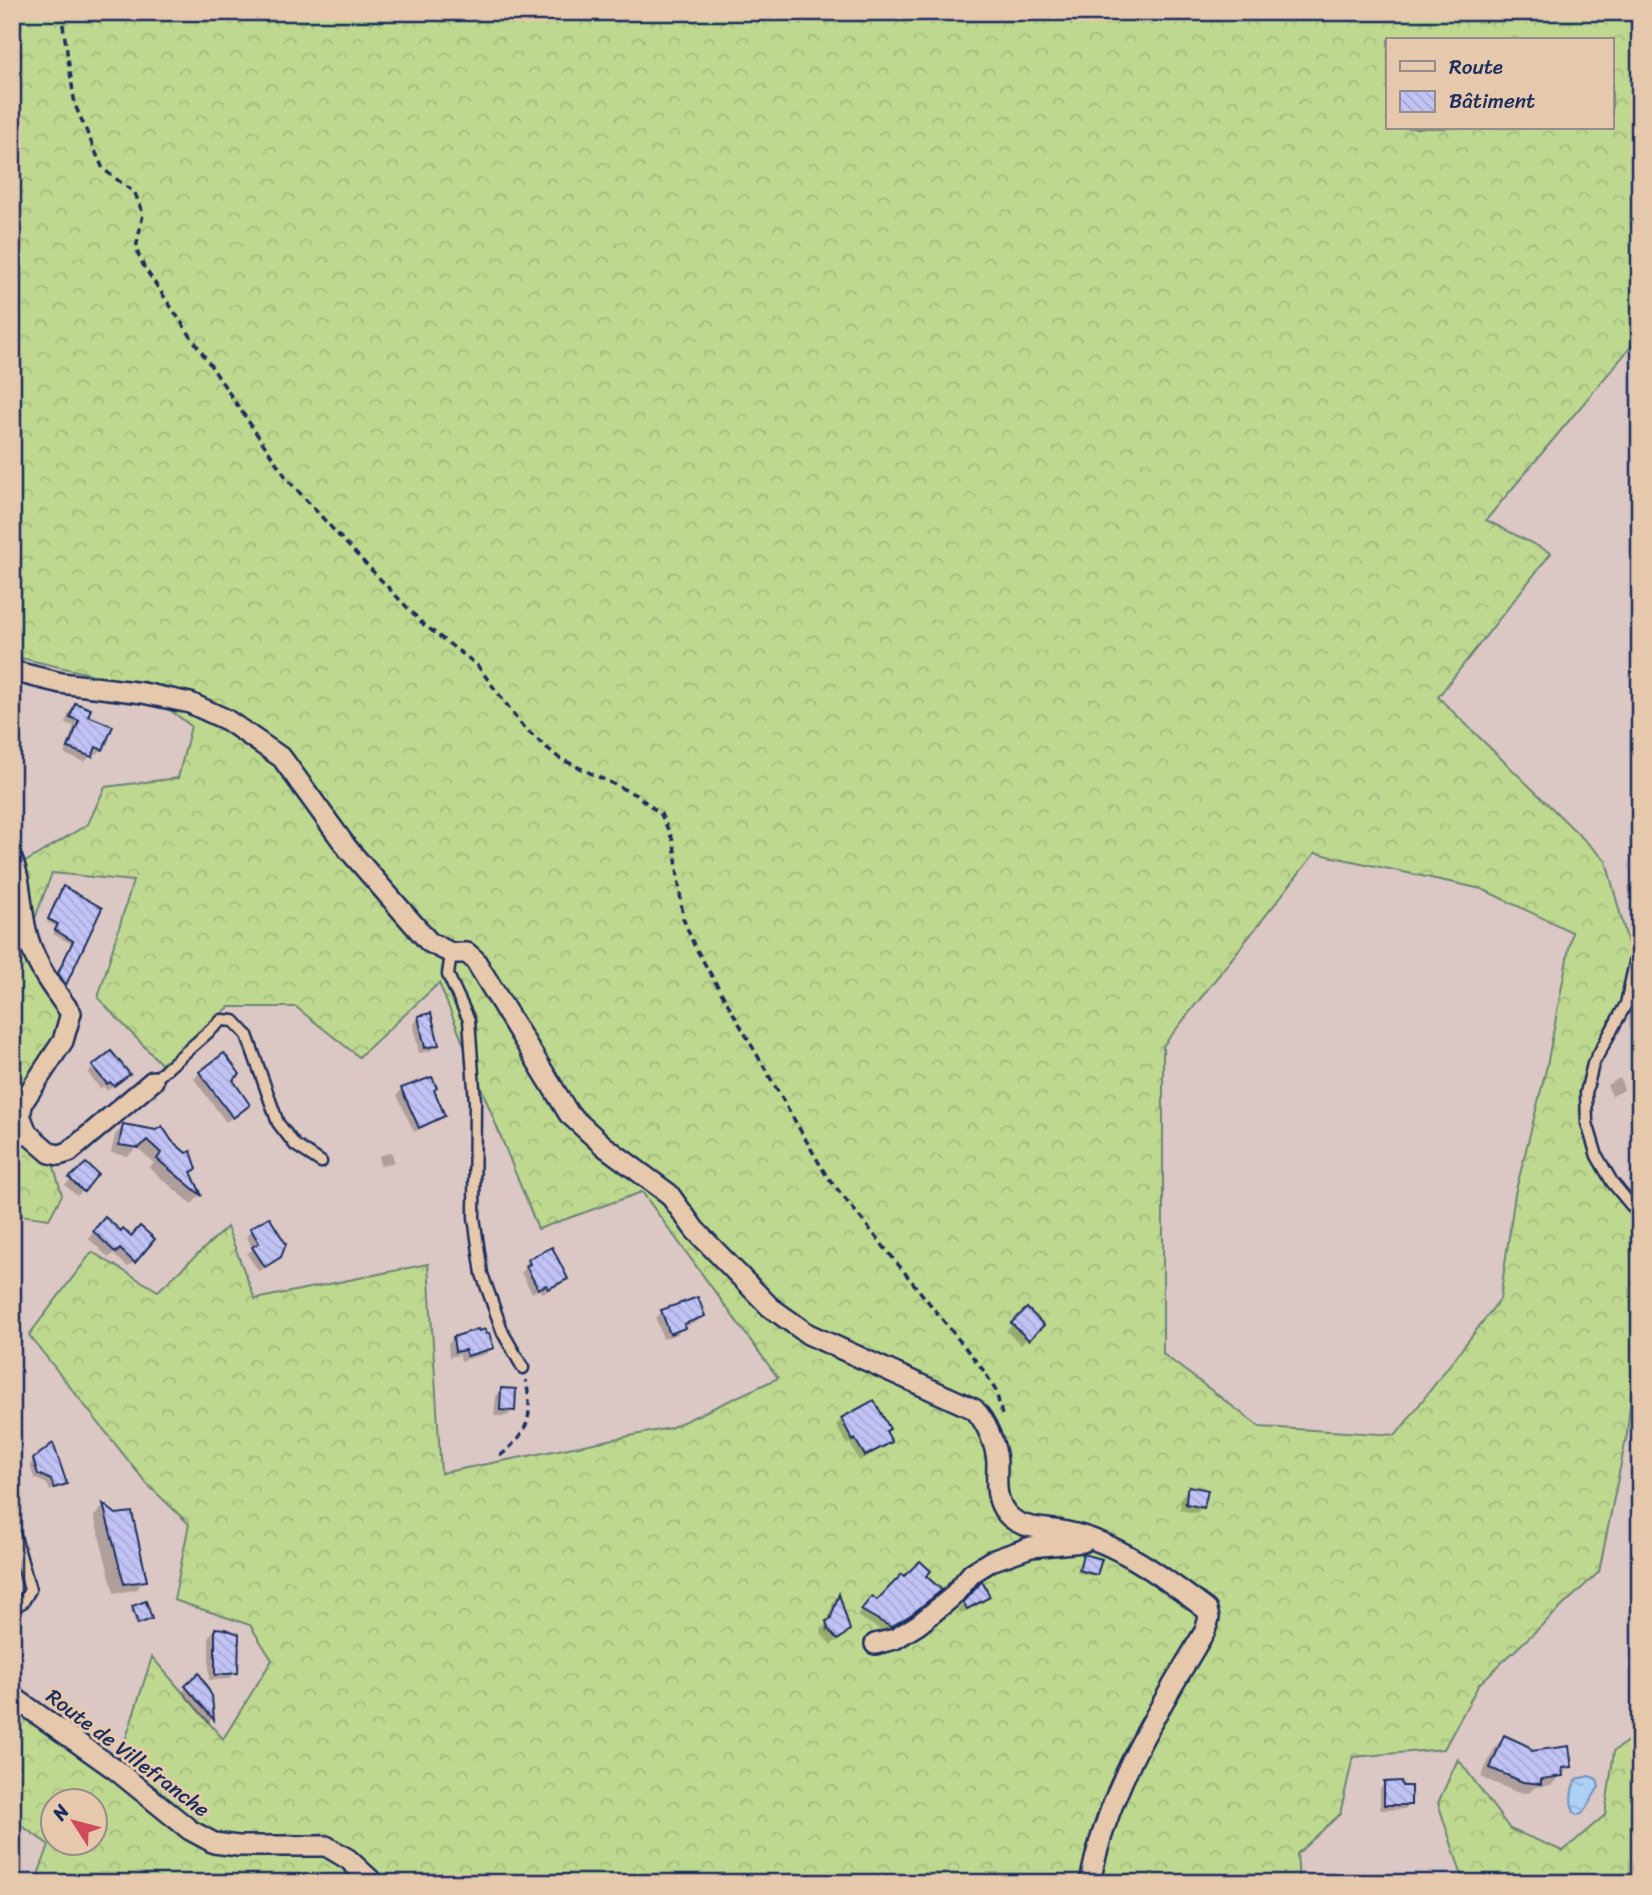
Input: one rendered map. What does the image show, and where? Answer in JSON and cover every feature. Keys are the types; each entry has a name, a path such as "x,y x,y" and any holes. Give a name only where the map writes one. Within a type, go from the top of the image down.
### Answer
{"street":[{"path":"12,671 61,683 143,693 190,703 227,720 282,758 348,849 429,942 451,953 467,953 475,960 569,1114 604,1146 669,1194 695,1230 770,1307 798,1329 819,1340 969,1405 982,1419 989,1433 997,1460 998,1497 1006,1513 1022,1525 1086,1537 1130,1559 1181,1590 1207,1610 1209,1618 1205,1631 1144,1734 1110,1810 1090,1883"},
{"path":"12,859 19,876 28,937 45,975 71,1013 63,1041 23,1102 20,1115 27,1133 50,1153 69,1153 153,1081"},
{"path":"875,1644 895,1639 919,1624 952,1597 972,1573 990,1561 1031,1547 1079,1544 1086,1537"},
{"name":"Route de Villefranche","path":"12,1696 116,1770 190,1830 214,1843 238,1846 326,1846 348,1859 374,1883"}],"lane":[{"path":"1640,951 1637,953 1626,1004 1593,1064 1586,1093 1587,1123 1597,1156 1612,1182 1640,1216"},
{"path":"451,953 448,975 469,1020 475,1102 474,1217 482,1274 503,1333 523,1368"},
{"path":"153,1081 222,1020 234,1021 247,1035 278,1123 295,1145 321,1162"},
{"path":"12,1527 30,1590 23,1602 12,1608"}],"path":[{"path":"61,12 75,105 103,169 135,193 143,214 136,249 144,267 288,480 340,537 423,624 477,665 524,728 559,758 636,795 661,814 674,843 683,918 694,945 826,1175 984,1371 1000,1402 1003,1429"},
{"path":"500,1456 520,1439 531,1407 523,1368"}],"green space":[{"path":"12,12 1640,12 1640,336 1486,520 1551,553 1438,697 1606,861 1635,969 1626,1004 1606,1042 1586,1093 1597,1156 1640,1216 1640,1305 1627,1434 1599,1572 1479,1684 1444,1749 1353,1757 1340,1814 1297,1854 1299,1883 35,1883 45,1856 108,1856 108,1786 38,1786 38,1837 12,1819 12,1696 116,1769 152,1657 223,1739 272,1660 250,1625 174,1600 189,1524 147,1484 29,1335 92,1252 158,1291 227,1227 255,1299 428,1264 441,1473 670,1428 778,1378 642,1192 538,1229 439,983 359,1057 296,1007 229,1007 163,1066 98,998 133,881 52,873 28,937 71,1013 20,1115 50,1153 62,1195 49,1219 12,1214 12,870 88,824 105,787 178,778 191,726 137,685 12,656","holes":["1315,853 1482,889 1572,932 1547,1066 1515,1194 1500,1299 1396,1435 1260,1427 1163,1354 1163,1046"]},
{"path":"1640,1732 1640,1883 1469,1883 1461,1873 1438,1803 1458,1759 1510,1829 1563,1851 1605,1815 1614,1751"}],"water":[{"path":"1589,1776 1597,1779 1599,1787 1582,1814 1576,1815 1571,1802 1573,1787 1577,1779"}],"building":[{"path":"75,703 91,709 88,716 113,726 103,750 96,747 92,757 68,748 79,721 70,717"},
{"path":"63,886 102,908 66,985 58,973 73,941 55,930 58,924 48,919"},
{"path":"431,1013 439,1045 425,1048 418,1016"},
{"path":"111,1051 130,1074 114,1086 110,1082 107,1084 92,1066"},
{"path":"224,1053 240,1074 233,1080 250,1105 233,1118 199,1072"},
{"path":"432,1077 437,1088 434,1090 445,1116 419,1128 401,1088"},
{"path":"123,1124 156,1130 162,1126 172,1141 186,1153 191,1151 197,1169 191,1172 202,1196 157,1159 161,1153 147,1140 139,1148 119,1145"},
{"path":"86,1163 98,1174 84,1192 69,1178"},
{"path":"105,1217 131,1236 140,1226 155,1239 135,1263 120,1249 116,1253 93,1231"},
{"path":"269,1217 286,1244 281,1257 265,1267 252,1247 259,1243 250,1228"},
{"path":"552,1247 568,1279 548,1289 546,1285 538,1289 526,1266 530,1264 528,1259"},
{"path":"698,1297 705,1316 684,1324 685,1328 670,1334 661,1310"},
{"path":"1027,1308 1044,1325 1029,1340 1011,1323"},
{"path":"485,1329 486,1334 489,1333 494,1348 467,1356 465,1350 455,1352 453,1337"},
{"path":"501,1388 516,1389 515,1411 500,1410"},
{"path":"874,1400 890,1429 886,1431 892,1442 865,1456 855,1439 853,1441 841,1418"},
{"path":"53,1443 67,1484 54,1488 51,1480 38,1474 33,1459"},
{"path":"1189,1486 1208,1490 1204,1508 1186,1504"},
{"path":"103,1504 116,1514 132,1512 147,1581 124,1584"},
{"path":"1083,1554 1102,1559 1097,1575 1079,1570"},
{"path":"920,1561 931,1571 926,1576 942,1590 891,1627 861,1610 872,1596 877,1600 902,1574 904,1576"},
{"path":"982,1581 990,1597 967,1609 963,1603"},
{"path":"839,1594 850,1630 838,1640 828,1629 826,1621 830,1620"},
{"path":"146,1601 152,1619 138,1624 132,1606"},
{"path":"215,1628 239,1634 238,1673 215,1675"},
{"path":"199,1673 212,1696 214,1720 185,1686"},
{"path":"1504,1735 1528,1746 1532,1751 1569,1746 1572,1767 1562,1768 1563,1776 1541,1779 1541,1784 1523,1782 1490,1768"},
{"path":"1401,1781 1402,1786 1411,1786 1411,1805 1384,1805 1384,1782"}]}
